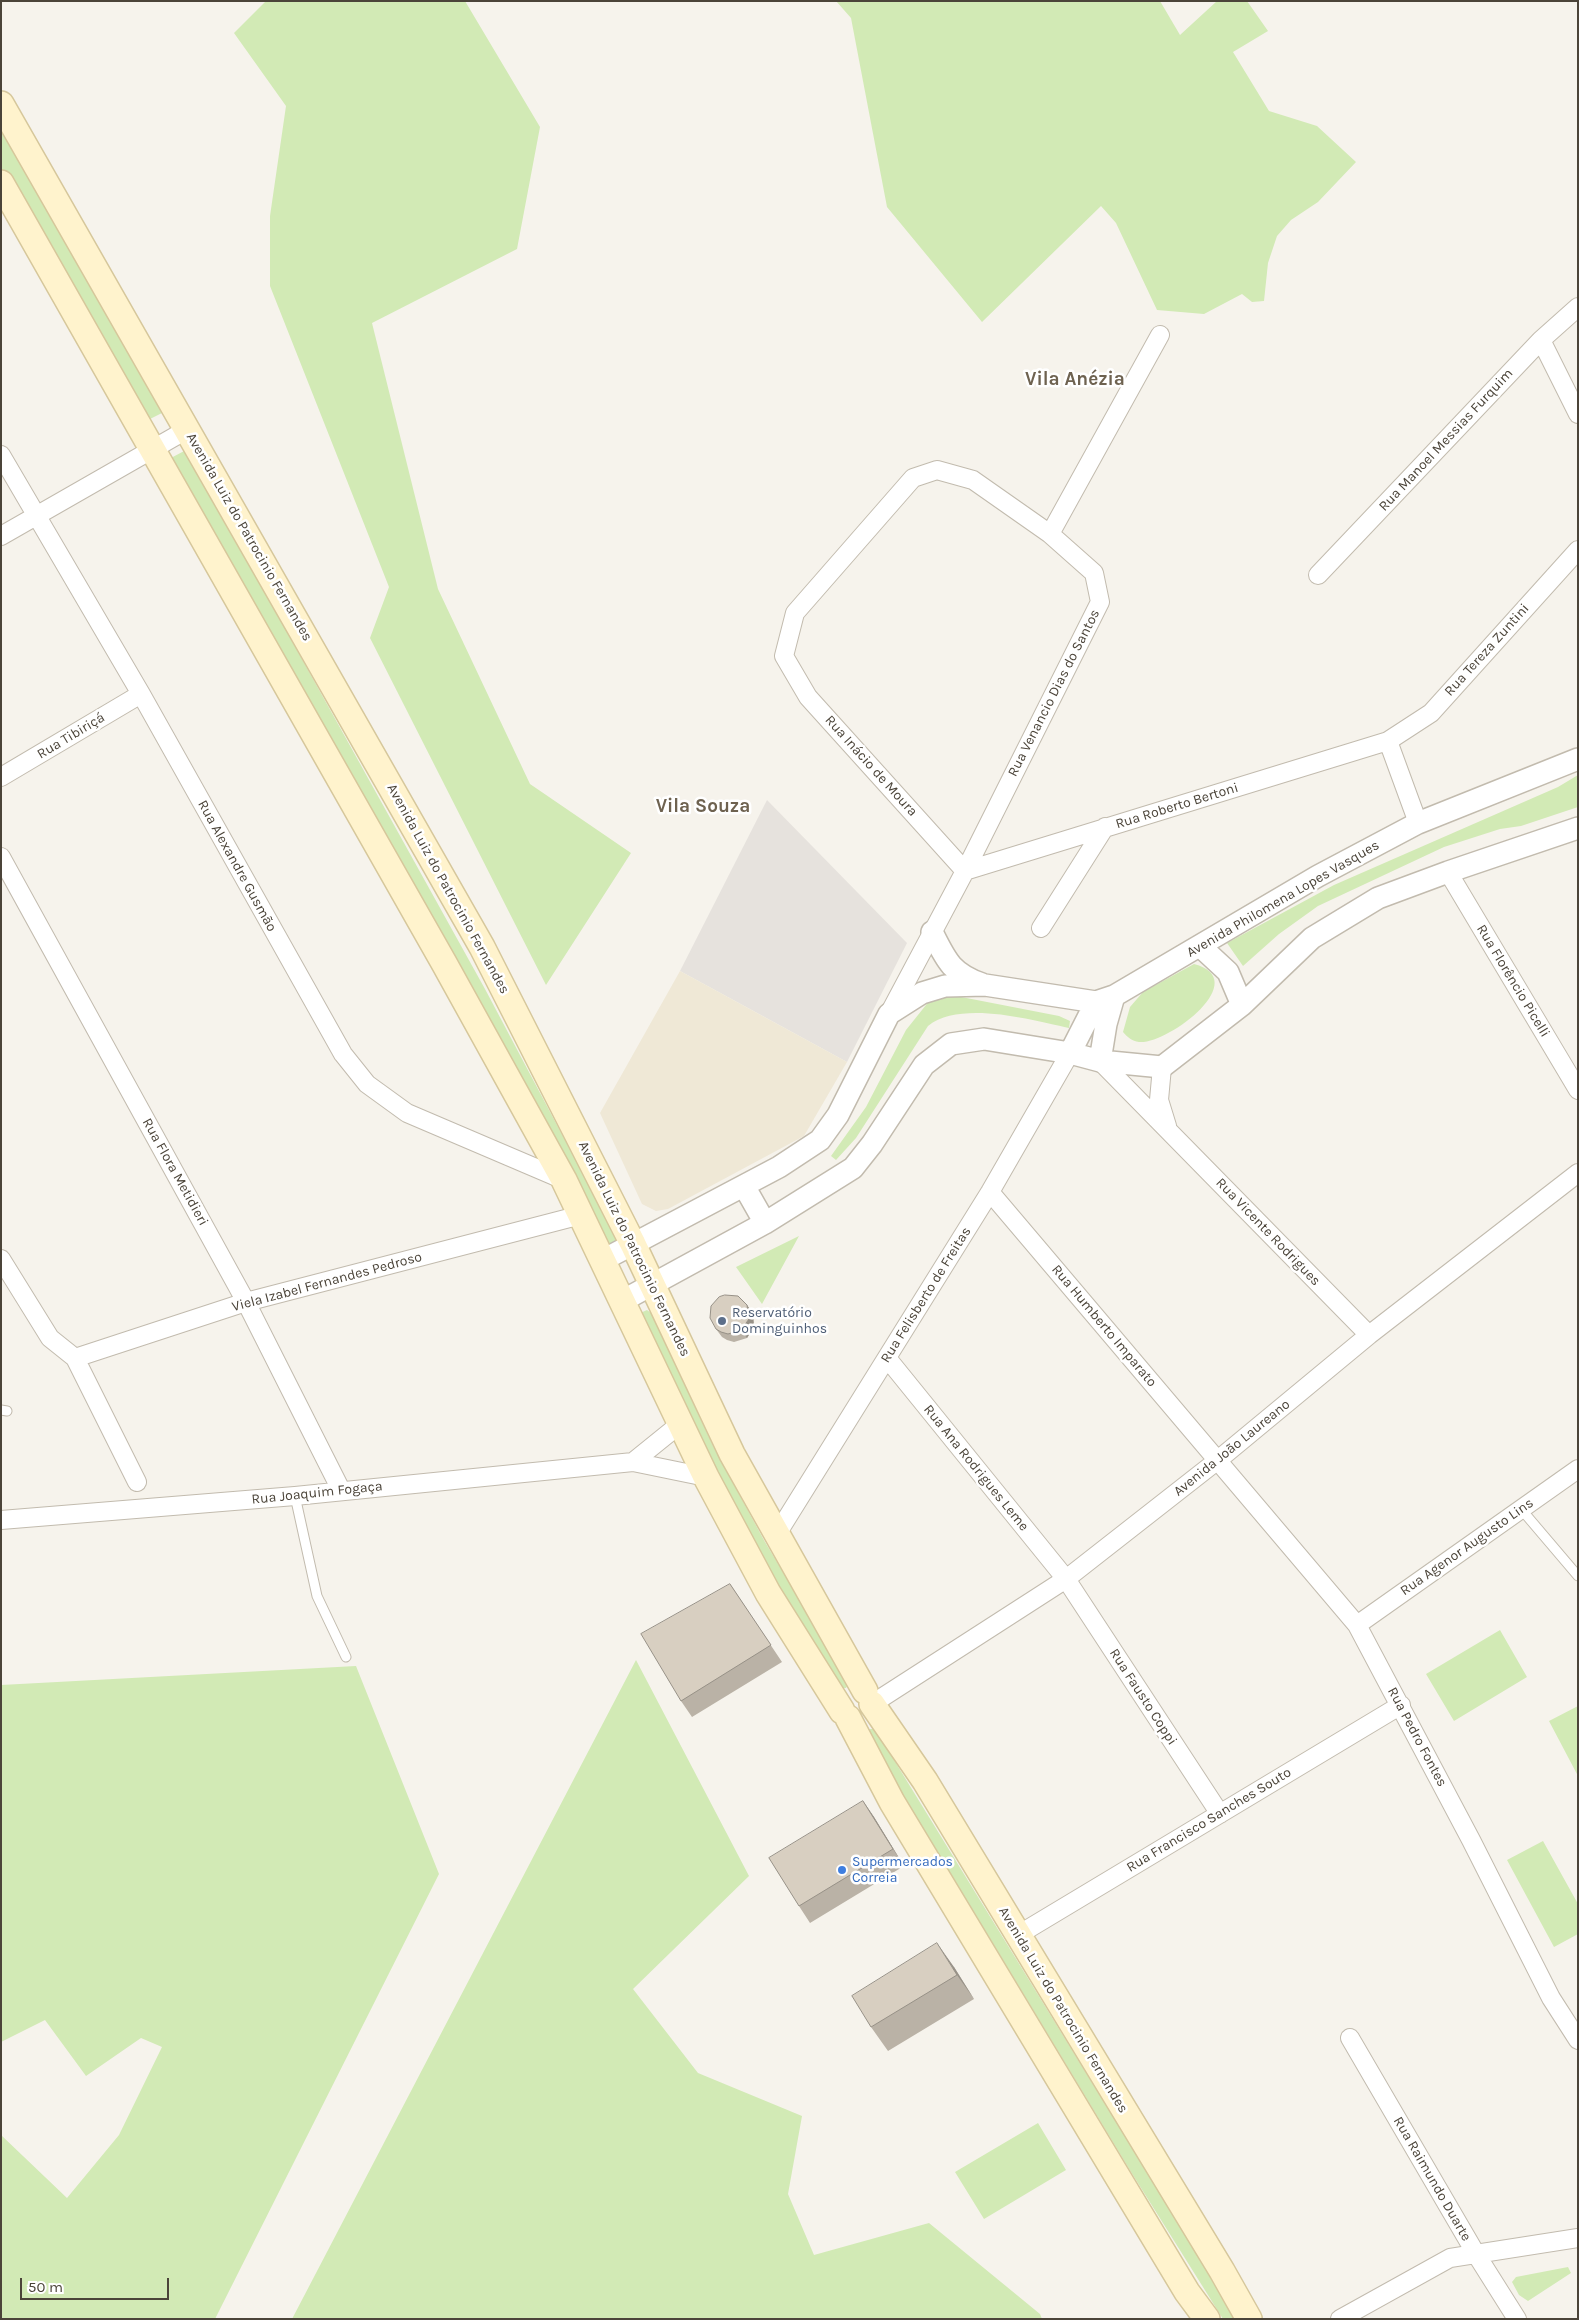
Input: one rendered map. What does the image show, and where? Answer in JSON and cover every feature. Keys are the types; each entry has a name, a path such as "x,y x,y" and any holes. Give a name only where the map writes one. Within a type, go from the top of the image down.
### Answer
{"main road":[{"name":"Avenida Luiz do Patrocinio Fernandes","path":"1,104 482,947 633,1244 732,1454 868,1698 891,1728 924,1781 1222,2271 1249,2319"},
{"path":"1,183 444,963 564,1180 706,1477 768,1593 845,1714 892,1802 1187,2292 1207,2319"},
{"path":"845,1714 841,1704 845,1694 854,1690 868,1698"}],"street":[{"name":"Rua Manoel Messias Furquim","path":"1318,575 1541,340 1578,307"},
{"path":"1050,534 1160,335"},
{"path":"1541,340 1578,414"},
{"path":"1,536 188,429"},
{"name":"Rua Alexandre Gusmão","path":"1,455 140,694 343,1054 366,1084 407,1113 564,1180"},
{"name":"Rua Venancio Dias do Santos","path":"784,656 795,612 912,478 937,470 973,480 1050,534 1094,573 1100,602 965,871 888,1014"},
{"name":"Rua Tereza Zuntini","path":"1388,740 1430,713 1578,550"},
{"name":"Rua Inácio de Moura","path":"784,656 808,697 965,871"},
{"name":"Rua Tibiriçá","path":"1,777 140,694"},
{"path":"1388,740 1418,823"},
{"name":"Rua Roberto Bertoni","path":"965,871 1388,740"},
{"name":"Avenida Philomena Lopes Vasques","path":"1105,999 1201,947 1318,876 1418,823 1578,759"},
{"path":"1041,928 1105,828"},
{"path":"622,1302 765,1223 853,1168 872,1144 924,1065 951,1044 984,1039 1070,1052 1100,1061 1162,1067 1242,1005 1312,938 1378,898 1578,828"},
{"name":"Rua Flora Metidieri","path":"1,857 246,1302 340,1490"},
{"name":"Rua Florêncio Picelli","path":"1448,872 1578,1090"},
{"path":"932,932 948,964 964,978 985,985"},
{"path":"1201,947 1228,972 1242,1005"},
{"path":"603,1260 804,1153 820,1140 838,1115 888,1014 922,993 945,986 985,985 1105,999"},
{"path":"1070,1052 1105,999"},
{"path":"1100,1061 1106,1024 1105,999"},
{"name":"Rua Felisberto de Freitas","path":"777,1534 990,1192 1070,1052"},
{"name":"Rua Vicente Rodrigues","path":"1100,1061 1369,1335"},
{"name":"Rua Vicente Rodrigues","path":"1162,1067 1159,1100 1168,1129"},
{"name":"Avenida João Laureano","path":"868,1698 1066,1579 1218,1460 1369,1335 1578,1173"},
{"path":"744,1186 765,1223"},
{"name":"Rua Humberto Imparato","path":"990,1192 1218,1460"},
{"name":"Viela Izabel Fernandes Pedroso","path":"75,1358 246,1302 581,1215"},
{"path":"1,1259 50,1338 75,1358 137,1482"},
{"name":"Rua Ana Rodrigues Leme","path":"887,1358 1066,1579"},
{"path":"633,1462 680,1424"},
{"name":"Rua Pedro Fontes","path":"1218,1460 1357,1625 1401,1705 1551,1998 1578,2040"},
{"name":"Rua Joaquim Fogaça","path":"1,1520 295,1496 633,1462 706,1477"},
{"name":"Rua Agenor Augusto Lins","path":"1357,1625 1578,1469"},
{"name":"Rua Fausto Coppi","path":"1066,1579 1220,1814"},
{"name":"Rua Francisco Sanches Souto","path":"1018,1935 1401,1705"},
{"name":"Rua Raimundo Duarte","path":"1350,2038 1476,2254 1517,2319"},
{"path":"1340,2319 1450,2258 1578,2238"}],"lane":[{"path":"295,1496 317,1596 346,1657"},
{"path":"1521,1509 1578,1576"}],"shaded area":[{"path":"767,800 907,943 847,1062 680,971"},
{"path":"680,971 847,1062 804,1136 668,1209 656,1211 642,1204 600,1113"}],"green space":[{"path":"266,1 465,1 540,127 517,249 372,323 438,589 530,784 631,853 546,985 370,638 389,587 270,286 270,216 286,106 234,33"},
{"path":"836,1 1160,1 1180,35 1217,1 1247,1 1268,31 1233,52 1269,111 1317,126 1356,162 1318,202 1291,220 1277,236 1268,263 1264,301 1252,302 1242,294 1204,314 1157,310 1116,223 1101,206 982,322 887,207 851,18"},
{"path":"1,131 164,412 146,421 1,171"},
{"path":"186,450 485,989 620,1244 605,1252 169,459"},
{"path":"1578,775 1578,807 1521,826 1500,829 1444,847 1318,906 1279,934 1243,966 1227,943 1334,885 1558,787"},
{"path":"1194,964 1210,972 1215,983 1210,997 1200,1010 1185,1023 1152,1040 1139,1042 1126,1036 1123,1032 1130,1007 1143,992"},
{"path":"951,995 1059,1016 1070,1021 1069,1028 997,1014 959,1014 942,1018 928,1026 856,1138 836,1160 831,1156 866,1107 906,1030 930,1000"},
{"path":"799,1236 762,1304 736,1267"},
{"path":"647,1310 651,1313 714,1448 765,1542 849,1683 846,1688 841,1688 773,1583 638,1314"},
{"path":"1500,1630 1527,1677 1454,1721 1426,1674"},
{"path":"636,1660 749,1876 633,1989 698,2073 802,2116 788,2194 814,2255 929,2223 1040,2314 1042,2319 292,2319"},
{"path":"356,1666 439,1874 215,2319 1,2319 1,2135 67,2198 119,2135 162,2047 141,2038 86,2076 45,2020 1,2042 1,1685"},
{"path":"1578,1706 1578,1776 1549,1721"},
{"path":"870,1729 875,1729 1237,2319 1223,2319 1131,2172 867,1735"},
{"path":"1543,1841 1578,1904 1578,1934 1554,1947 1507,1860"},
{"path":"1038,2123 1066,2170 984,2219 955,2172"},
{"path":"1568,2267 1571,2273 1528,2301 1519,2295 1512,2282 1516,2277"}],"building":[{"path":"725,1295 738,1296 747,1305 749,1319 741,1330 728,1334 716,1329 710,1318 711,1306 719,1297"},
{"path":"730,1584 771,1645 681,1701 641,1634"},
{"name":"Supermercados Correia","path":"863,1801 893,1849 799,1906 769,1858"},
{"path":"937,1943 957,1975 871,2027 852,1996"}],"place":[{"name":"Reservatório Dominguinhos","path":"722,1321"},
{"name":"Supermercados Correia","path":"842,1870"}],"district":[{"name":"Vila Anézia","path":"1075,380"},
{"name":"Vila Souza","path":"703,807"}]}
